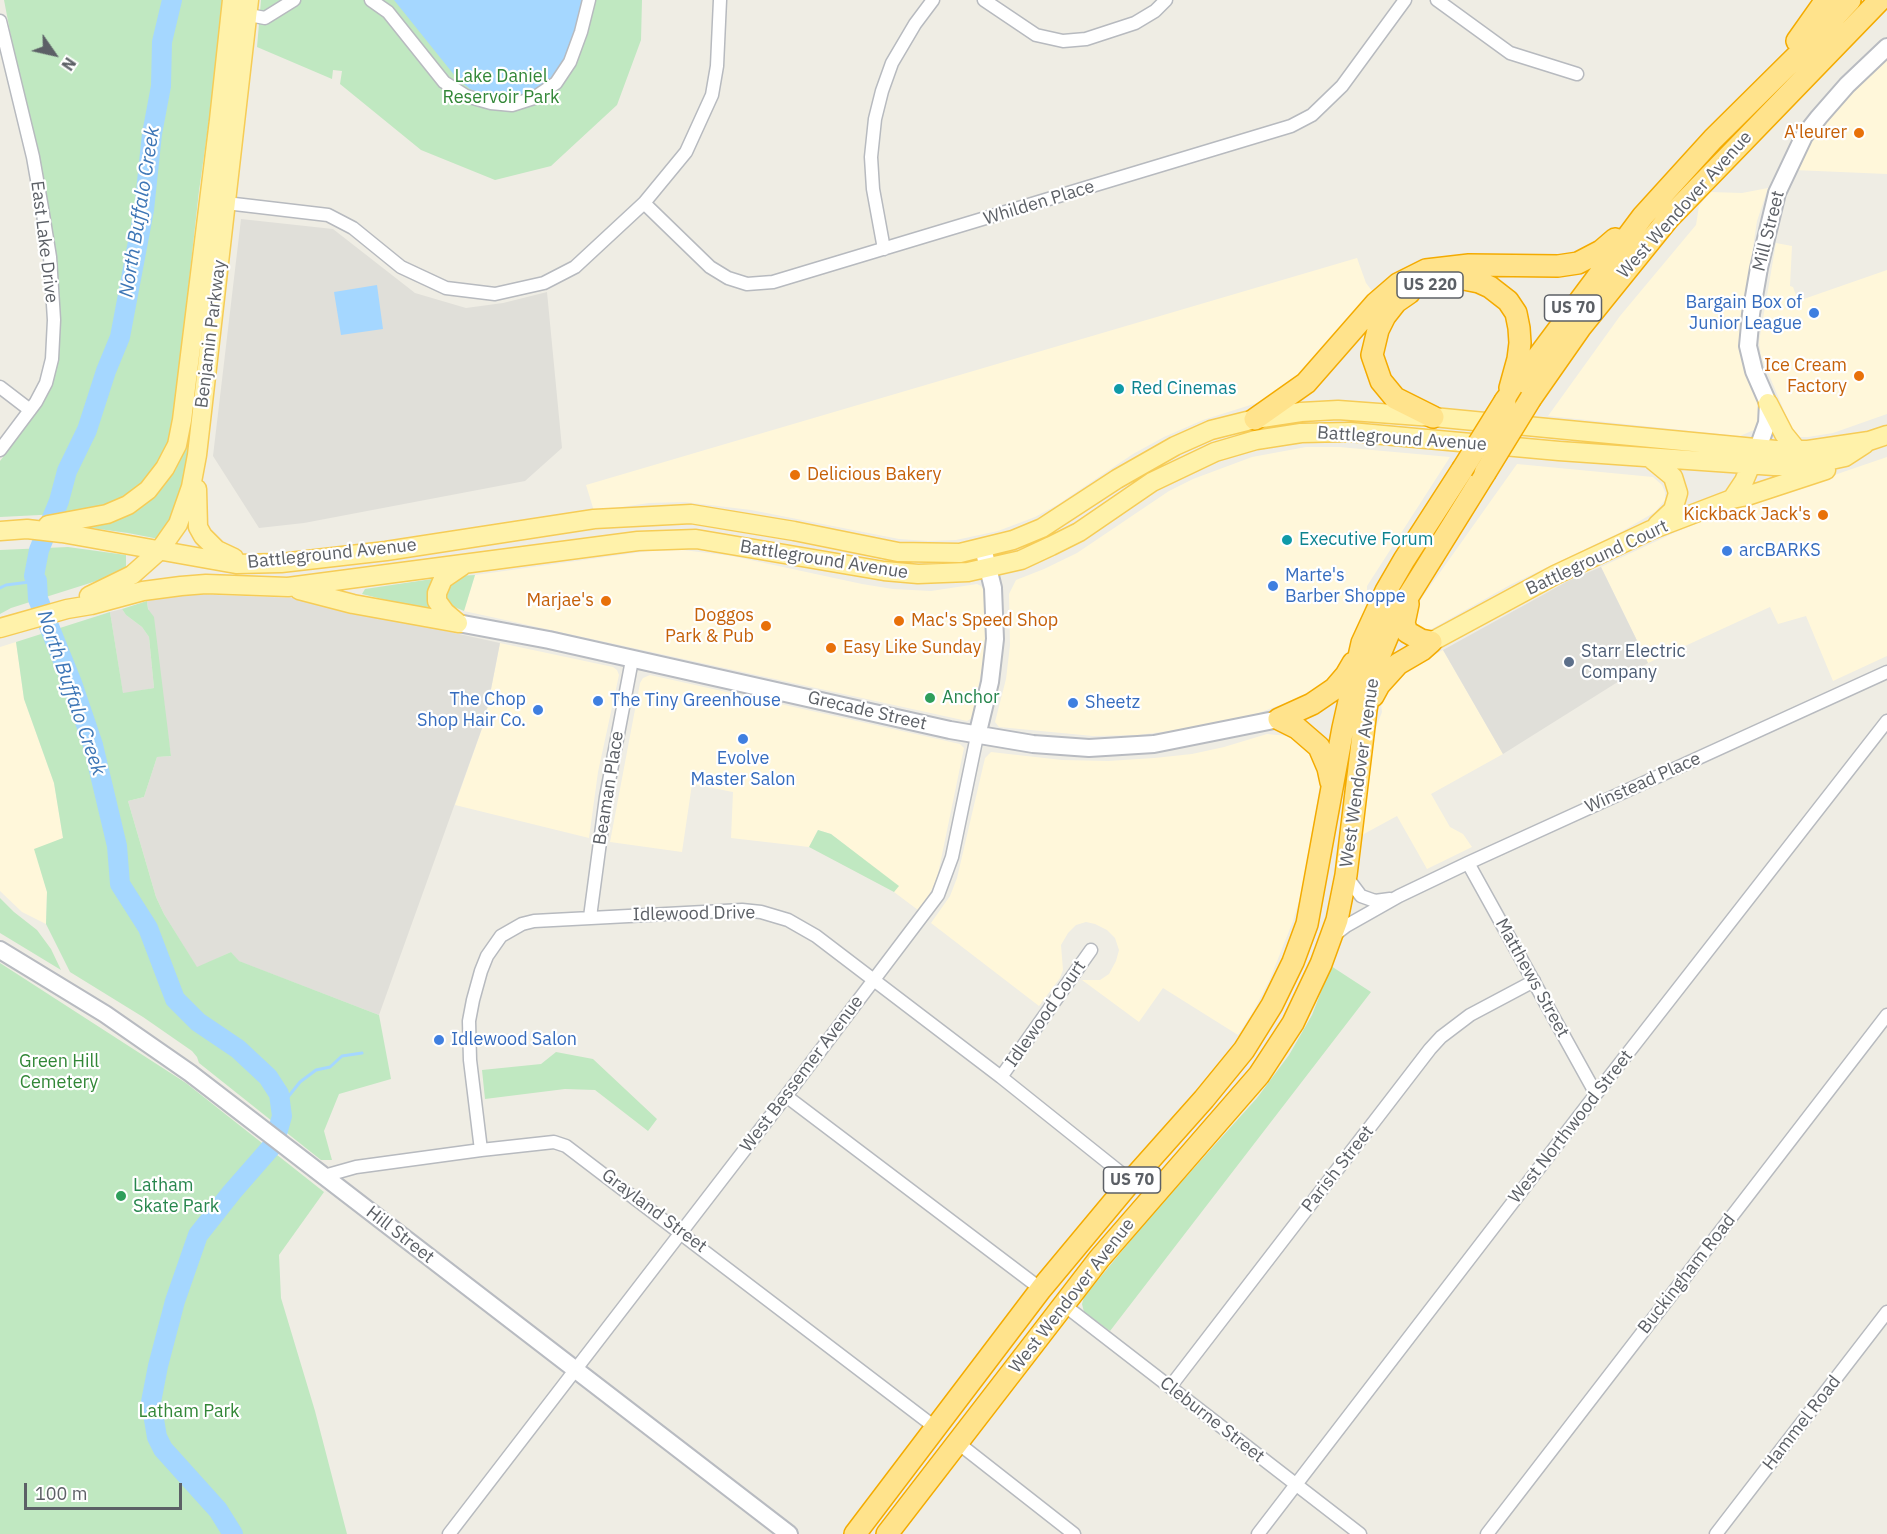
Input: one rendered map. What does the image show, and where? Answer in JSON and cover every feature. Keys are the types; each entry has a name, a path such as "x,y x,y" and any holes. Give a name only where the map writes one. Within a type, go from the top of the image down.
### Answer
{"highway":[{"path":"1767,83 1826,0"},
{"name":"West Wendover Avenue","path":"855,1534 1041,1289 1131,1181 1218,1083 1244,1050 1272,1005 1293,962 1307,924 1343,728 1362,643 1373,617 1404,560 1505,401 1643,216 1713,139 1850,0"},
{"name":"West Wendover Avenue","path":"887,1534 1131,1221 1259,1075 1293,1023 1332,937 1346,875 1366,710 1378,659 1396,616 1413,587 1531,399 1586,319 1668,219 1880,0"},
{"path":"1255,419 1306,383 1376,303 1398,284 1426,270 1469,265 1558,266 1578,263 1601,251 1643,216"},
{"name":"US 220","path":"1433,417 1395,398 1381,381 1372,356 1378,330 1396,302 1411,292 1449,280 1464,279 1490,287 1508,301 1516,313 1520,328 1518,359 1505,401"},
{"path":"1413,587 1405,615 1405,628 1412,636 1431,642"},
{"name":"US 220","path":"1366,710 1379,685 1388,674 1398,664 1431,642"},
{"path":"1279,719 1312,704 1334,689 1346,675 1362,643"},
{"path":"1279,719 1297,728 1319,747 1328,768 1332,790"},
{"path":"957,1443 951,1434 976,1375"}],"main road":[{"name":"Benjamin Parkway","path":"63,527 128,505 148,490 165,468 177,445 182,420 232,0"},
{"name":"Benjamin Parkway","path":"67,609 78,601 132,575 159,551 178,524 186,505 197,455 249,7"},
{"path":"1768,403 1784,434 1797,450"},
{"name":"Battleground Avenue","path":"0,531 63,527 159,551 236,564 281,563 386,551 594,519 692,514 898,552 960,553 1013,540 1042,528 1117,479 1175,446 1211,430 1255,419 1301,412 1338,410 1433,417 1803,465 1845,457 1869,441"},
{"name":"Battleground Avenue","path":"5,626 143,591 206,584 288,587 638,542 696,539 876,569 918,574 968,572 1021,560 1079,532 1152,482 1181,466 1215,452 1256,440 1301,433 1350,432 1650,458 1755,457 1869,441 1887,435"},
{"path":"197,455 198,527 203,536 217,550 250,563"},
{"path":"1732,499 1744,481 1755,457"},
{"name":"US 220","path":"1732,499 1822,472 1845,457"},
{"path":"1650,458 1673,477 1678,493 1672,510 1651,530"},
{"name":"Battleground Court","path":"1431,642 1556,575 1651,530 1732,499"},
{"path":"458,623 445,612 437,601 437,593 443,579 466,564"},
{"path":"288,587 353,604 458,623"}],"street":[{"path":"249,7 266,18 294,0"},
{"path":"372,0 388,12 444,82 466,96 491,104 512,105 534,98 556,83 570,63 589,0"},
{"path":"226,203 328,215 353,228 401,267 446,288 495,294 544,283 575,267 644,203 686,152 712,95 717,66 720,0"},
{"path":"884,249 873,189 871,157 875,118 892,63 915,24 933,0"},
{"path":"984,0 1036,35 1063,41 1086,39 1136,23 1155,11 1166,0"},
{"name":"Whilden Place","path":"644,203 710,267 728,278 747,284 772,282 1291,126 1312,115 1342,86 1405,0"},
{"path":"1437,0 1509,53 1577,74"},
{"name":"East Lake Drive","path":"0,21 33,157 50,257 54,320 52,359 46,384 0,450"},
{"name":"Mill Street","path":"1768,403 1754,371 1748,346 1759,268 1777,193 1804,136 1847,85 1887,47"},
{"path":"0,387 30,410"},
{"path":"1755,457 1767,423 1768,403"},
{"name":"West Bessemer Avenue","path":"449,1534 938,895 946,877 960,824 990,682 995,639 994,596 983,548"},
{"name":"Grecade Street","path":"458,623 549,640 977,736 1033,744 1089,748 1154,744 1279,719"},
{"name":"Beaman Place","path":"590,917 606,797 632,660"},
{"name":"Winstead Place","path":"1332,937 1346,926 1400,896 1468,863 1887,672"},
{"name":"West Northwood Street","path":"1258,1534 1596,1094 1887,721"},
{"name":"Matthews Street","path":"1468,863 1596,1094"},
{"name":"Winstead Place","path":"1346,875 1356,892 1368,899 1381,901 1400,896"},
{"name":"Idlewood Drive","path":"481,1150 470,1060 469,1030 472,1000 487,956 501,936 522,924 534,921 726,910 767,914 800,926 1000,1077 1131,1181"},
{"name":"Hill Street","path":"0,950 148,1042 789,1534"},
{"name":"Idlewood Court","path":"1000,1077 1091,950"},
{"name":"Parish Street","path":"1170,1387 1430,1049 1470,1015 1534,981"},
{"name":"Buckingham Road","path":"1487,1534 1887,1015"},
{"path":"786,1096 1041,1289"},
{"name":"Grayland Street","path":"324,1176 356,1167 481,1150 554,1142 566,1146 936,1428"},
{"name":"Cleburne Street","path":"1064,1305 1360,1534"},
{"name":"Hammel Road","path":"1716,1534 1887,1312"},
{"path":"957,1443 1074,1534"}],"shaded area":[{"path":"1887,60 1887,174 1794,170 1809,142 1824,122"},
{"path":"1768,188 1757,221 1741,325 1741,338 1752,385 1761,410 1754,430 1740,436 1548,416 1620,316 1696,225 1699,206 1710,192 1742,193"},
{"path":"241,219 333,229 415,293 466,308 503,303 547,292 562,448 525,481 304,523 259,528 213,456"},
{"path":"1776,243 1792,246 1790,286 1793,287 1798,301 1887,270 1887,414 1833,433 1808,437 1799,437 1789,429 1788,420 1761,356 1759,342"},
{"path":"1357,258 1366,283 1376,296 1279,396 1203,420 1164,437 1133,454 1057,505 1035,517 998,531 956,540 899,539 751,510 685,502 649,503 594,511 586,485"},
{"path":"1306,447 1339,447 1450,457 1367,586 1367,603 1341,669 1325,688 1248,717 1202,727 1138,735 1093,736 999,727 995,722 1006,679 1010,645 1009,594 1016,580 1077,553 1169,491 1193,479 1252,457"},
{"path":"1887,457 1887,656 1833,681 1806,616 1778,624 1770,607 1648,663 1601,567 1723,513"},
{"path":"1517,464 1653,477 1662,485 1665,500 1655,512 1621,532 1510,585 1428,631 1422,631 1413,624 1414,609"},
{"path":"683,550 732,556 893,589 931,591 977,584 981,586 984,590 987,625 984,658 972,718 967,721 464,611 475,575 649,551"},
{"path":"1601,567 1648,663 1503,754 1443,650 1568,581"},
{"path":"189,594 296,598 500,643 485,720 379,1015 238,961 231,952 197,968 156,897 128,801 144,797 157,757 171,756 147,601"},
{"path":"122,609 142,627 149,637 154,688 123,694 110,612"},
{"path":"16,642 24,699 54,783 63,838 35,850 47,892 46,924 22,912 0,891 0,647"},
{"path":"500,643 613,667 617,670 619,675 598,772 589,838 455,805 485,720"},
{"path":"1443,650 1503,754 1431,794 1450,827 1463,834 1472,847 1427,869 1397,816 1362,835 1374,733 1382,712 1381,704 1384,694 1404,671"},
{"path":"650,675 960,744 964,748 937,879 918,910 894,892 898,886 831,834 818,830 809,847 731,838 733,792 692,784 682,852 610,842 640,683 643,678"},
{"path":"1267,734 1288,736 1309,748 1319,773 1320,785 1301,894 1293,921 1270,979 1238,1035 1163,988 1139,1022 1082,980 1100,980 1109,974 1119,950 1115,938 1107,930 1095,924 1086,922 1076,925 1068,933 1061,945 1063,970 1060,978 1039,1006 931,923 950,896 957,878 985,758 991,752 1062,760 1108,761 1154,758 1192,754"}],"green space":[{"path":"4,0 226,0 199,191 171,443 144,486 100,512 0,517 0,461 38,410 48,389 56,272"},
{"name":"Lake Daniel Reservoir Park","path":"261,0 642,0 641,40 617,105 551,166 495,180 421,150 340,84 342,71 333,70 332,79 257,47"},
{"path":"186,442 190,443 186,473 176,512 159,539 84,527 103,524 127,515 147,503 176,469"},
{"path":"68,547 126,555 126,567 106,578 11,608 0,614 0,550"},
{"path":"475,575 464,611 452,606 445,595 446,587 457,576"},
{"path":"432,579 434,612 362,594 365,589"},
{"path":"147,601 148,609 154,617 171,756 157,757 144,797 128,801 156,897 164,914 197,967 231,952 239,961 379,1015 391,1079 339,1094 324,1131 332,1160 321,1160 199,1063 192,1051 143,1017 70,972 46,924 47,892 34,849 63,838 54,783 24,699 16,642 110,612 123,693 154,688 149,637 142,627 122,609"},
{"path":"818,830 831,834 899,886 894,892 809,847"},
{"path":"0,898 37,930 51,949 61,970 0,933"},
{"name":"Latham Park","path":"0,963 186,1083 324,1192 279,1255 281,1298 315,1411 347,1534 0,1534"},
{"path":"1331,966 1371,992 1110,1331 1084,1312 1082,1304 1084,1297 1150,1217 1257,1098 1289,1055 1312,1015"},
{"path":"556,1052 593,1059 657,1119 648,1131 595,1090 565,1089 485,1099 482,1070 541,1064"}],"water":[{"path":"394,0 583,0 571,46 555,75 535,90 518,96 501,98 470,89 455,76"},
{"path":"377,285 383,329 341,335 334,292"}],"waterway":[{"name":"North Buffalo Creek","path":"172,0 162,42 161,86 152,134 144,210 120,337 106,371 87,430 67,471 59,501 39,550 34,576 37,581 38,599 72,683 93,745 117,846 120,884 148,928 175,999 198,1022 238,1049 268,1077 279,1094 282,1116 274,1144 198,1235 175,1301 151,1402 157,1437 163,1449 218,1510 233,1534"},
{"path":"0,588 6,585 37,581"},
{"path":"282,1116 288,1097 300,1082 316,1070 330,1067 342,1056 362,1053"}],"place":[{"name":"A'leurer","path":"1859,133"},
{"name":"Bargain Box of Junior League","path":"1814,313"},
{"name":"Ice Cream Factory","path":"1859,376"},
{"name":"Red Cinemas","path":"1119,389"},
{"name":"Delicious Bakery","path":"795,475"},
{"name":"Kickback Jack's","path":"1823,515"},
{"name":"Executive Forum","path":"1287,540"},
{"name":"arcBARKS","path":"1727,551"},
{"name":"Marte's Barber Shoppe","path":"1273,586"},
{"name":"Marjae's","path":"606,601"},
{"name":"Mac's Speed Shop","path":"899,621"},
{"name":"Doggos Park & Pub","path":"766,626"},
{"name":"Easy Like Sunday","path":"831,648"},
{"name":"Starr Electric Company","path":"1569,662"},
{"name":"Anchor","path":"930,698"},
{"name":"The Tiny Greenhouse","path":"598,701"},
{"name":"Sheetz","path":"1073,703"},
{"name":"The Chop Shop Hair Co.","path":"538,710"},
{"name":"Evolve Master Salon","path":"743,739"},
{"name":"Idlewood Salon","path":"439,1040"},
{"name":"Latham Skate Park","path":"121,1196"}],"park label":[{"name":"Green Hill Cemetery","path":"59,1072"}]}
